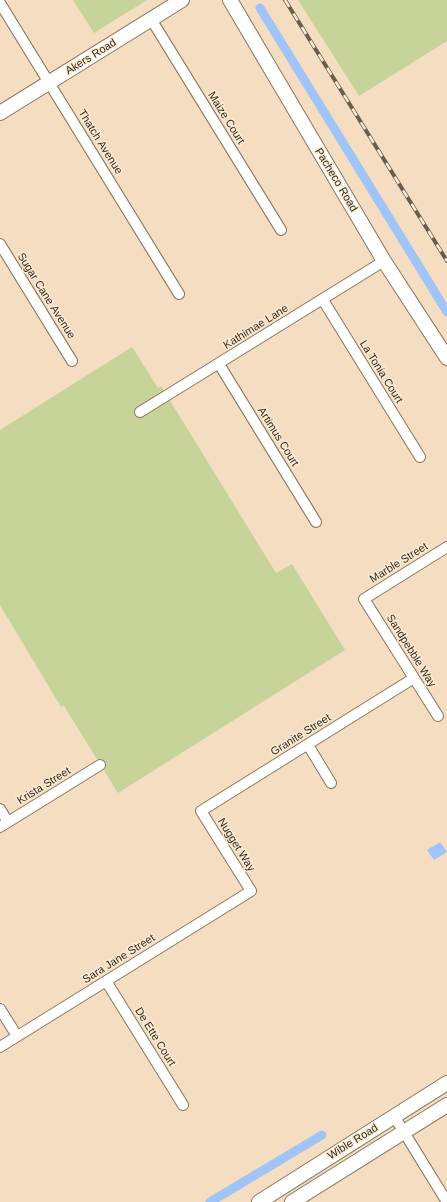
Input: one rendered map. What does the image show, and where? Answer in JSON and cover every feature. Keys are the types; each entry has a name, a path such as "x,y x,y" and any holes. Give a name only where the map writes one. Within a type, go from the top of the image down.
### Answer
{"street":[{"name":"Akers Road","path":"0,114 182,0"},
{"name":"Pacheco Road","path":"230,0 384,261 447,358"},
{"name":"Thatch Avenue","path":"0,3 179,294"},
{"name":"Maize Court","path":"151,19 281,230"},
{"name":"Sugar Cane Avenue","path":"0,244 72,361"},
{"name":"Kathimae Lane","path":"140,412 384,261"},
{"name":"La Tonia Court","path":"322,300 420,457"},
{"name":"Artimus Court","path":"219,364 316,522"},
{"name":"Marble Street","path":"364,599 447,547"},
{"name":"Sandpebble Way","path":"364,599 438,716"},
{"name":"Granite Street","path":"201,811 414,678"},
{"path":"308,745 331,783"},
{"name":"Krista Street","path":"4,825 100,765"},
{"path":"0,809 4,825"},
{"name":"Nugget Way","path":"201,811 250,891"},
{"name":"Sara Jane Street","path":"0,1047 250,891"},
{"name":"De Ette Court","path":"106,981 183,1105"},
{"path":"0,1010 17,1036"},
{"name":"Wible Road","path":"259,1202 447,1083"},
{"name":"Wible Road","path":"292,1202 447,1105"},
{"path":"394,1116 447,1202"}],"green space":[{"path":"73,0 147,0 94,33"},
{"path":"298,0 447,0 447,41 359,96"},
{"path":"132,347 158,388 161,386 276,573 292,564 345,650 118,793 64,706 61,707 0,605 0,430"}],"water":[{"path":"440,842 447,852 434,860 427,850"}],"waterway":[{"path":"260,8 447,312"},
{"path":"210,1202 322,1135"}],"railway":[{"path":"285,0 447,261"}]}
